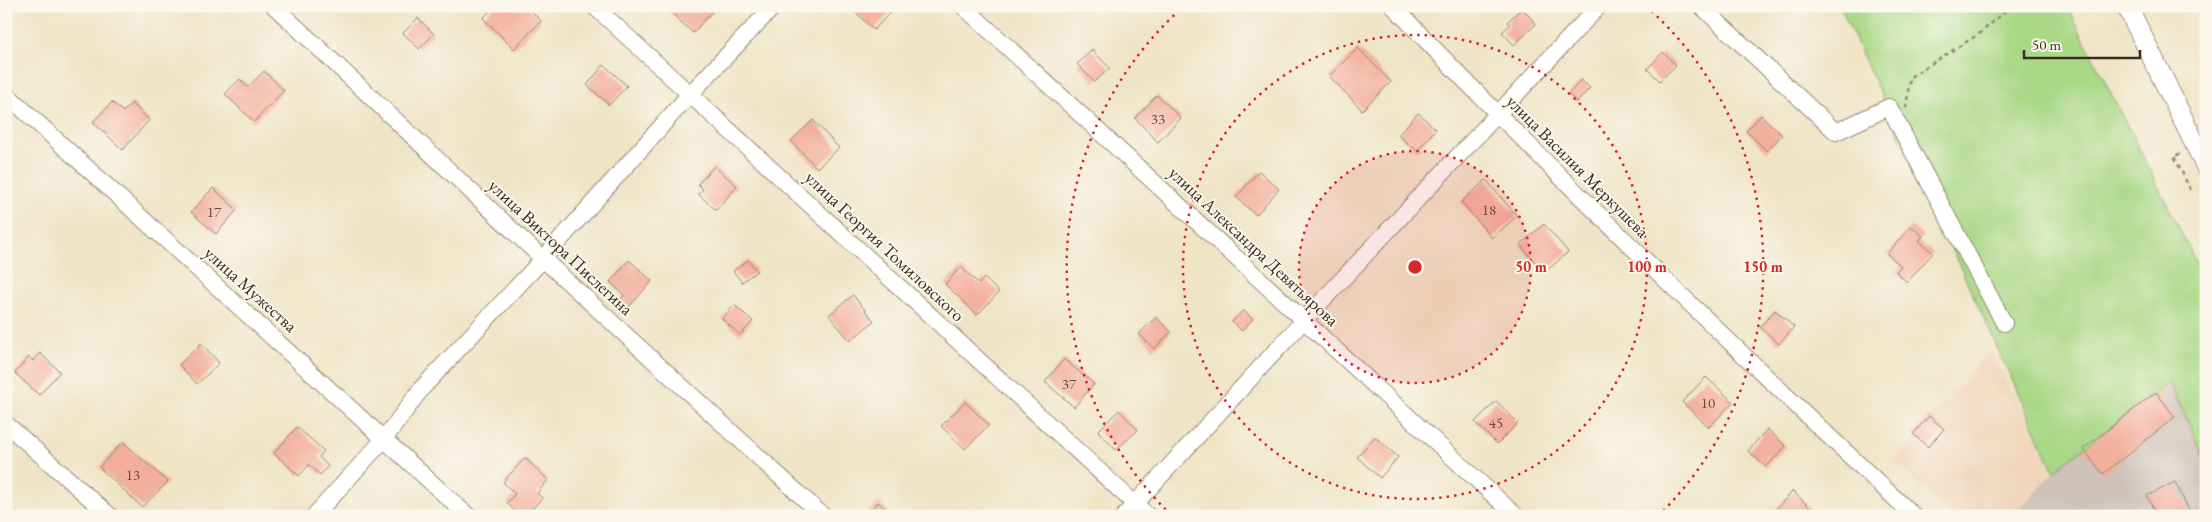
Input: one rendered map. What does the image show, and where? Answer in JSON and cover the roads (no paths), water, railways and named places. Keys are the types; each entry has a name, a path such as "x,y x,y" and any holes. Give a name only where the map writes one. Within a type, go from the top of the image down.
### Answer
{"main road":[{"path":"2127,6 2206,166"}],"street":[{"name":"улица Виктора Пислегина","path":"274,6 543,259 823,516"},
{"name":"улица Георгия Томиловского","path":"594,6 1148,516"},
{"path":"314,516 385,438 422,388 543,259 690,94 774,6"},
{"name":"улица Александра Девятьярова","path":"963,6 1305,319 1516,516"},
{"name":"улица Василия Меркушева","path":"1393,6 1498,116 1739,352 1914,516"},
{"path":"1124,516 1305,319 1600,6"},
{"path":"1701,6 1836,132 1889,107 2004,323"},
{"name":"улица Мужества","path":"6,94 385,438 468,516"},
{"path":"6,424 110,516"}]}
